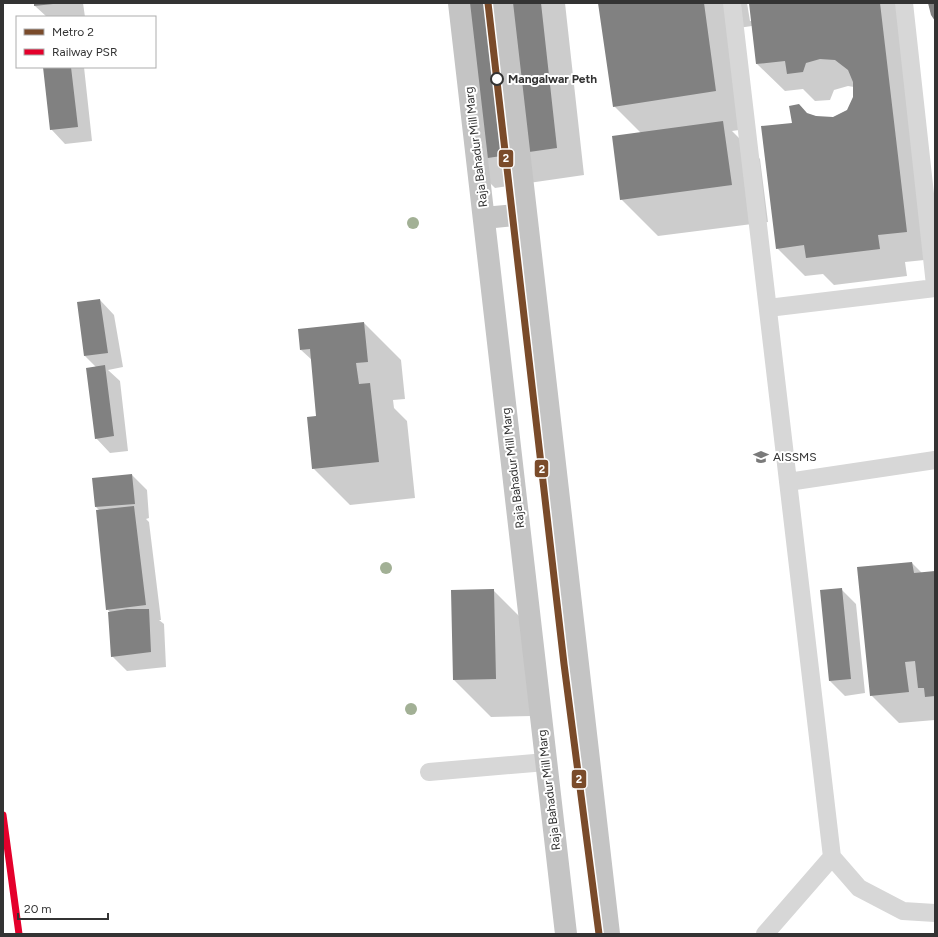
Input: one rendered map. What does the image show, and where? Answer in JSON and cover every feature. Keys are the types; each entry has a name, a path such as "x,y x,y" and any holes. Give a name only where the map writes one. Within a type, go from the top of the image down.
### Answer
{"highway":[{"name":"Raja Bahadur Mill Marg","path":"459,3 566,934"},
{"path":"502,3 609,934"},
{"path":"484,218 526,214"}],"lane":[{"path":"732,3 832,857 859,888 903,911 935,913"},
{"path":"768,308 935,287 904,3"},
{"path":"788,482 935,460"},
{"path":"429,772 546,762"},
{"path":"766,934 832,857"}],"building":[{"path":"34,3 53,3 53,4 34,6"},
{"name":"Mangalwar Peth","path":"449,3 541,3 557,148 467,161"},
{"path":"598,3 704,3 716,91 613,107"},
{"path":"749,3 880,3 907,232 878,235 880,249 806,258 804,245 776,249 761,126 792,123 789,106 799,104 807,113 816,116 833,117 847,110 853,97 853,82 848,70 835,60 820,59 806,63 803,72 787,74 785,61 756,64"},
{"path":"928,3 935,3 935,21 931,15"},
{"path":"43,68 71,68 78,127 50,130"},
{"path":"723,121 732,185 620,200 612,136"},
{"path":"100,299 108,353 84,356 77,302"},
{"path":"364,322 368,362 356,363 359,384 370,383 379,462 312,469 307,417 316,416 310,349 300,350 298,329"},
{"path":"105,365 114,436 95,439 86,368"},
{"path":"132,474 135,504 95,507 92,478"},
{"path":"134,506 146,605 106,610 96,510"},
{"path":"912,562 914,573 935,571 935,696 925,697 924,688 918,688 915,661 905,662 909,692 870,696 857,567"},
{"path":"842,588 851,679 829,681 820,590"},
{"path":"494,589 496,679 453,680 451,590"},
{"path":"127,609 149,609 151,652 111,657 108,612"}],"metro line":[{"name":"2","path":"488,3 564,664 599,934"}],"rail line":[{"name":"PSR","path":"3,815 19,934"}],"place":[{"name":"Mangalwar Peth","path":"497,79"},
{"name":"AISSMS","path":"761,457"}]}
